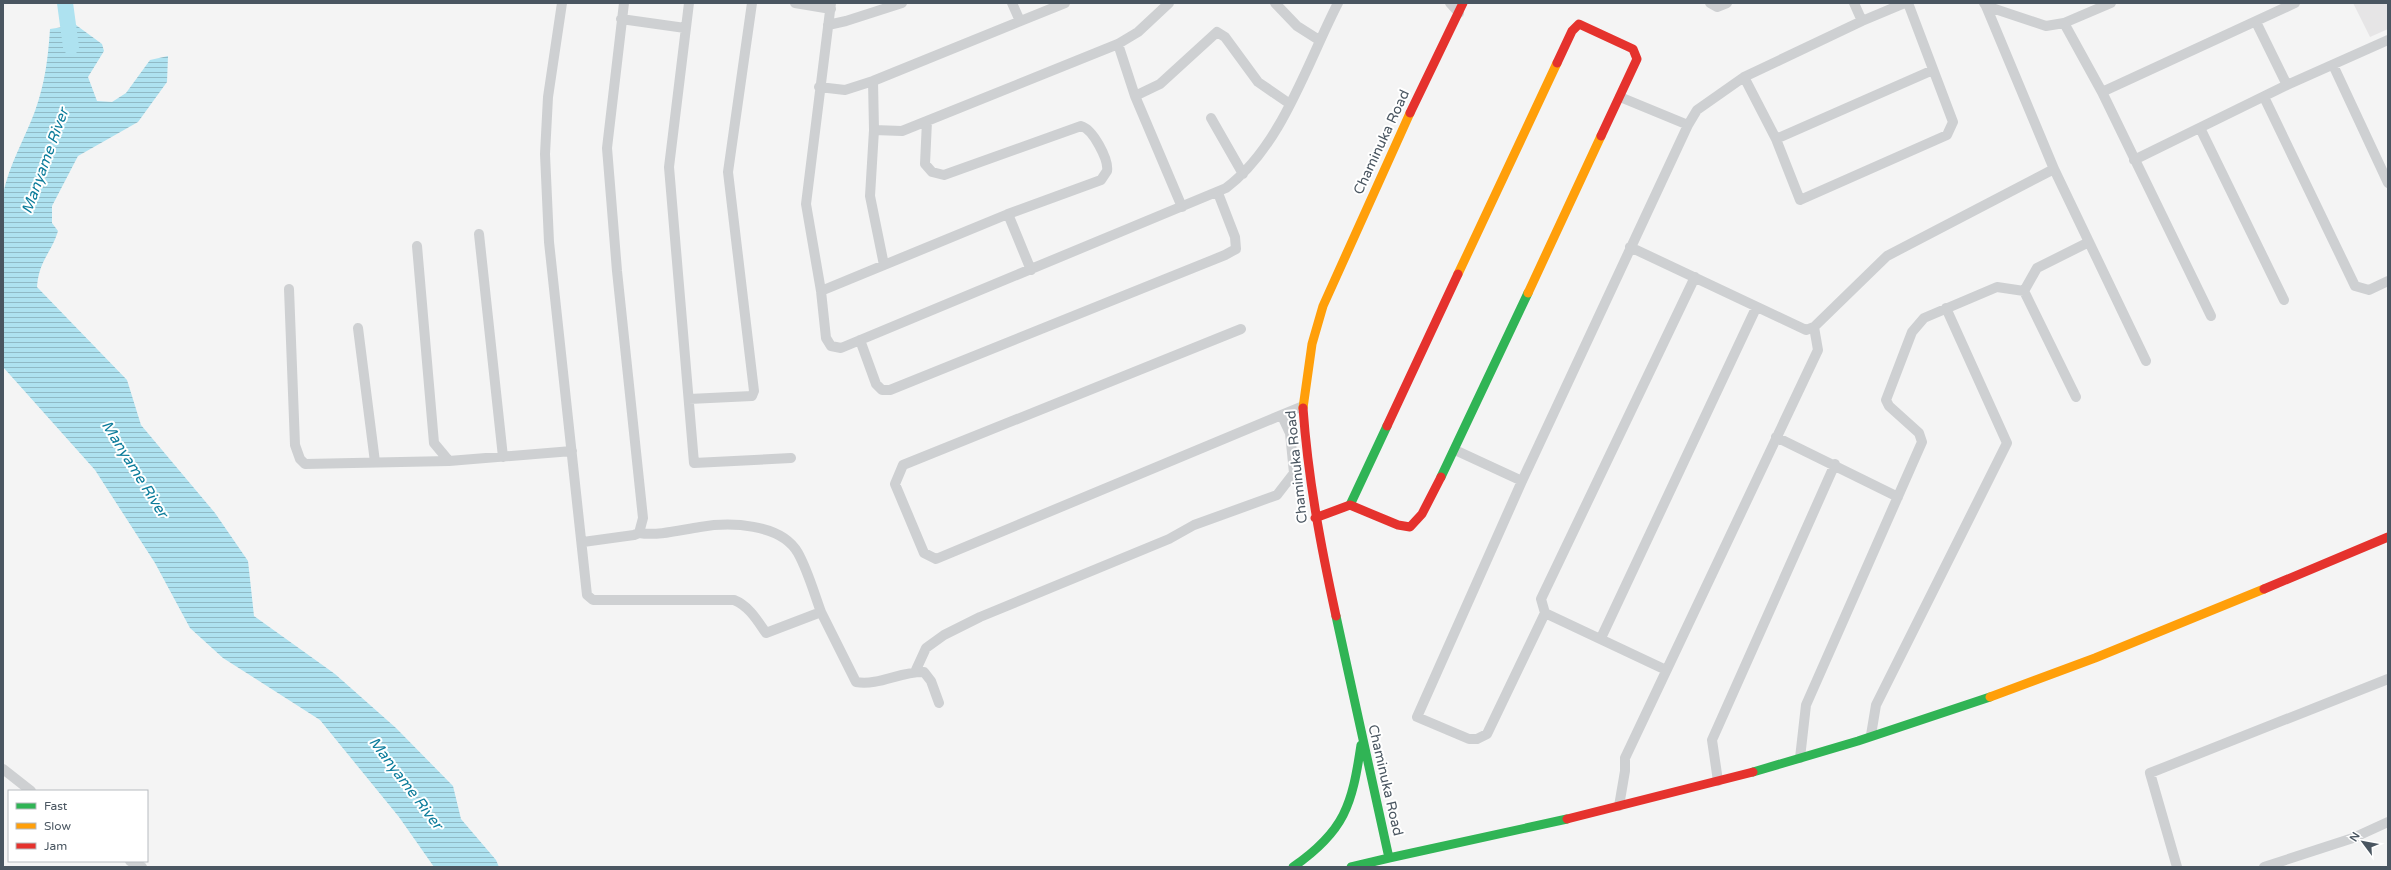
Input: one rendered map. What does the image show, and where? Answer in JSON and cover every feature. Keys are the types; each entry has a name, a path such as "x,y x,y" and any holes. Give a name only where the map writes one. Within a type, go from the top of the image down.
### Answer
{"main road":[{"name":"Chaminuka Road","path":"1387,863 1315,518 1307,462 1303,406 1312,344 1323,306 1390,156 1463,3"},
{"path":"1315,518 1350,505 1398,526 1410,527 1422,514 1455,450 1638,59 1633,50 1579,24 1572,30 1350,505"},
{"path":"1351,867 1387,863 1619,806 1718,781 1871,736 1994,696 2124,648 2388,536"},
{"path":"1293,867 1314,852 1341,821 1350,803 1362,738"}],"street":[{"path":"562,3 548,97 545,154 549,242 583,542 585,588 588,595 593,600 734,600 743,604 756,618 766,633 821,612"},
{"path":"583,542 634,535 639,532 642,527 643,511 617,271 606,148 624,3"},
{"path":"688,3 669,167 690,399 694,463 791,458"},
{"path":"690,399 752,396 755,385 728,172 752,3"},
{"path":"795,3 831,6 819,87 806,204 821,291 826,338 831,346 840,348 1218,193 1243,174 1255,160 1290,104 1319,40 1338,3"},
{"path":"828,25 900,3"},
{"path":"1012,3 1020,21"},
{"path":"819,87 845,90 873,81 1065,3"},
{"path":"874,130 902,131 1118,44 1138,32 1168,3"},
{"path":"1275,3 1297,26 1319,40"},
{"path":"1450,3 1459,13"},
{"path":"1710,3 1717,7 1726,3"},
{"path":"1854,3 1862,21"},
{"path":"1695,277 1540,599 1545,613 1487,734 1477,739 1470,739 1417,717 1522,481 1688,125 1697,110 1744,77 1862,21 1907,3 1953,122 1947,135 1800,200 1776,139 1744,77"},
{"path":"1985,4 2046,26 2064,23 2111,3"},
{"path":"2102,92 2256,22 2294,3"},
{"path":"1985,4 2054,169 2146,361"},
{"path":"621,19 685,28"},
{"path":"2256,22 2287,85"},
{"path":"2064,23 2102,92 2211,316"},
{"path":"1136,96 1160,84 1217,32 1225,37 1249,73 1258,82 1290,104"},
{"path":"2134,160 2287,85 2388,40"},
{"path":"1118,44 1136,96 1182,208"},
{"path":"2333,65 2388,184"},
{"path":"1776,139 1933,70"},
{"path":"873,81 874,130 870,196 884,265"},
{"path":"1620,96 1688,125"},
{"path":"2264,96 2355,286 2370,290 2388,282"},
{"path":"1211,118 1243,174"},
{"path":"821,291 1008,214 1105,177 1108,168 1093,133 1081,126 944,175 932,172 925,164 927,121"},
{"path":"2200,128 2284,300"},
{"path":"1630,248 1806,330 1814,327 1887,256 2054,169"},
{"path":"860,340 876,384 882,390 890,390 1226,255 1236,249 1235,237 1218,193"},
{"path":"1008,214 1031,270"},
{"path":"479,234 503,457"},
{"path":"2024,291 2037,268 2089,242"},
{"path":"418,246 434,443 449,461"},
{"path":"1800,758 1806,705 1922,446 1922,439 1919,433 1889,406 1885,397 1912,332 1924,318 1997,287 2024,291"},
{"path":"289,289 295,445 300,459 305,464 449,461 572,451"},
{"path":"2024,291 2076,397"},
{"path":"1602,638 1756,308"},
{"path":"1871,736 1876,706 2006,443 1946,308"},
{"path":"1619,806 1625,771 1625,758 1818,350 1814,327"},
{"path":"358,328 375,462"},
{"path":"1240,329 903,465 895,484 924,552 936,559 1303,406"},
{"path":"915,672 926,648 944,634 980,617 1169,539 1194,525 1277,495 1294,473 1290,433 1282,416"},
{"path":"1776,437 1835,464 1898,497"},
{"path":"1455,450 1522,481"},
{"path":"1718,781 1712,740 1835,464"},
{"path":"639,532 651,535 704,526 756,526 780,535 797,551 821,612 856,682 866,684 915,672 924,672 931,681 939,703"},
{"path":"1545,613 1602,638 1666,670"},
{"path":"2177,867 2150,773 2388,679"},
{"path":"3,769 30,790"},
{"path":"2264,867 2353,838 2388,822"},
{"path":"132,862 142,867"}],"shaded area":[{"path":"2353,3 2388,3 2388,29 2370,37"}],"water":[{"path":"76,25 102,44 104,51 88,77 97,101 112,102 126,93 150,60 168,56 167,82 138,122 78,156 52,206 52,223 58,231 40,270 37,287 127,380 141,425 215,513 248,561 254,616 335,674 396,728 453,786 461,819 496,860 499,867 434,867 399,817 320,720 223,658 190,628 155,563 95,470 3,367 3,194 9,173 35,111 41,91 46,71 50,29"}],"waterway":[{"name":"Manyame River","path":"65,3 71,47"}],"traffic: fast":[{"path":"1441,477 1528,293"},
{"path":"1350,505 1387,426"},
{"path":"1336,616 1389,858 1351,867"},
{"path":"1753,772 1858,741 1990,697"},
{"path":"1293,867 1324,841 1335,828 1343,815 1354,784 1361,745"},
{"path":"1389,858 1567,819"}],"traffic: slow":[{"path":"1458,274 1557,63"},
{"path":"1303,408 1312,344 1323,306 1410,113"},
{"path":"1528,293 1601,136"},
{"path":"1990,697 2095,658 2264,589"}],"traffic: jam":[{"path":"1410,113 1463,3"},
{"path":"1557,63 1572,31 1579,24 1633,49 1637,59 1601,136"},
{"path":"1387,426 1458,274"},
{"path":"1303,408 1308,461 1316,513 1336,616"},
{"path":"1315,518 1350,505 1398,525 1410,527 1422,514 1441,477"},
{"path":"2264,589 2388,537"},
{"path":"1567,819 1753,772"}]}
